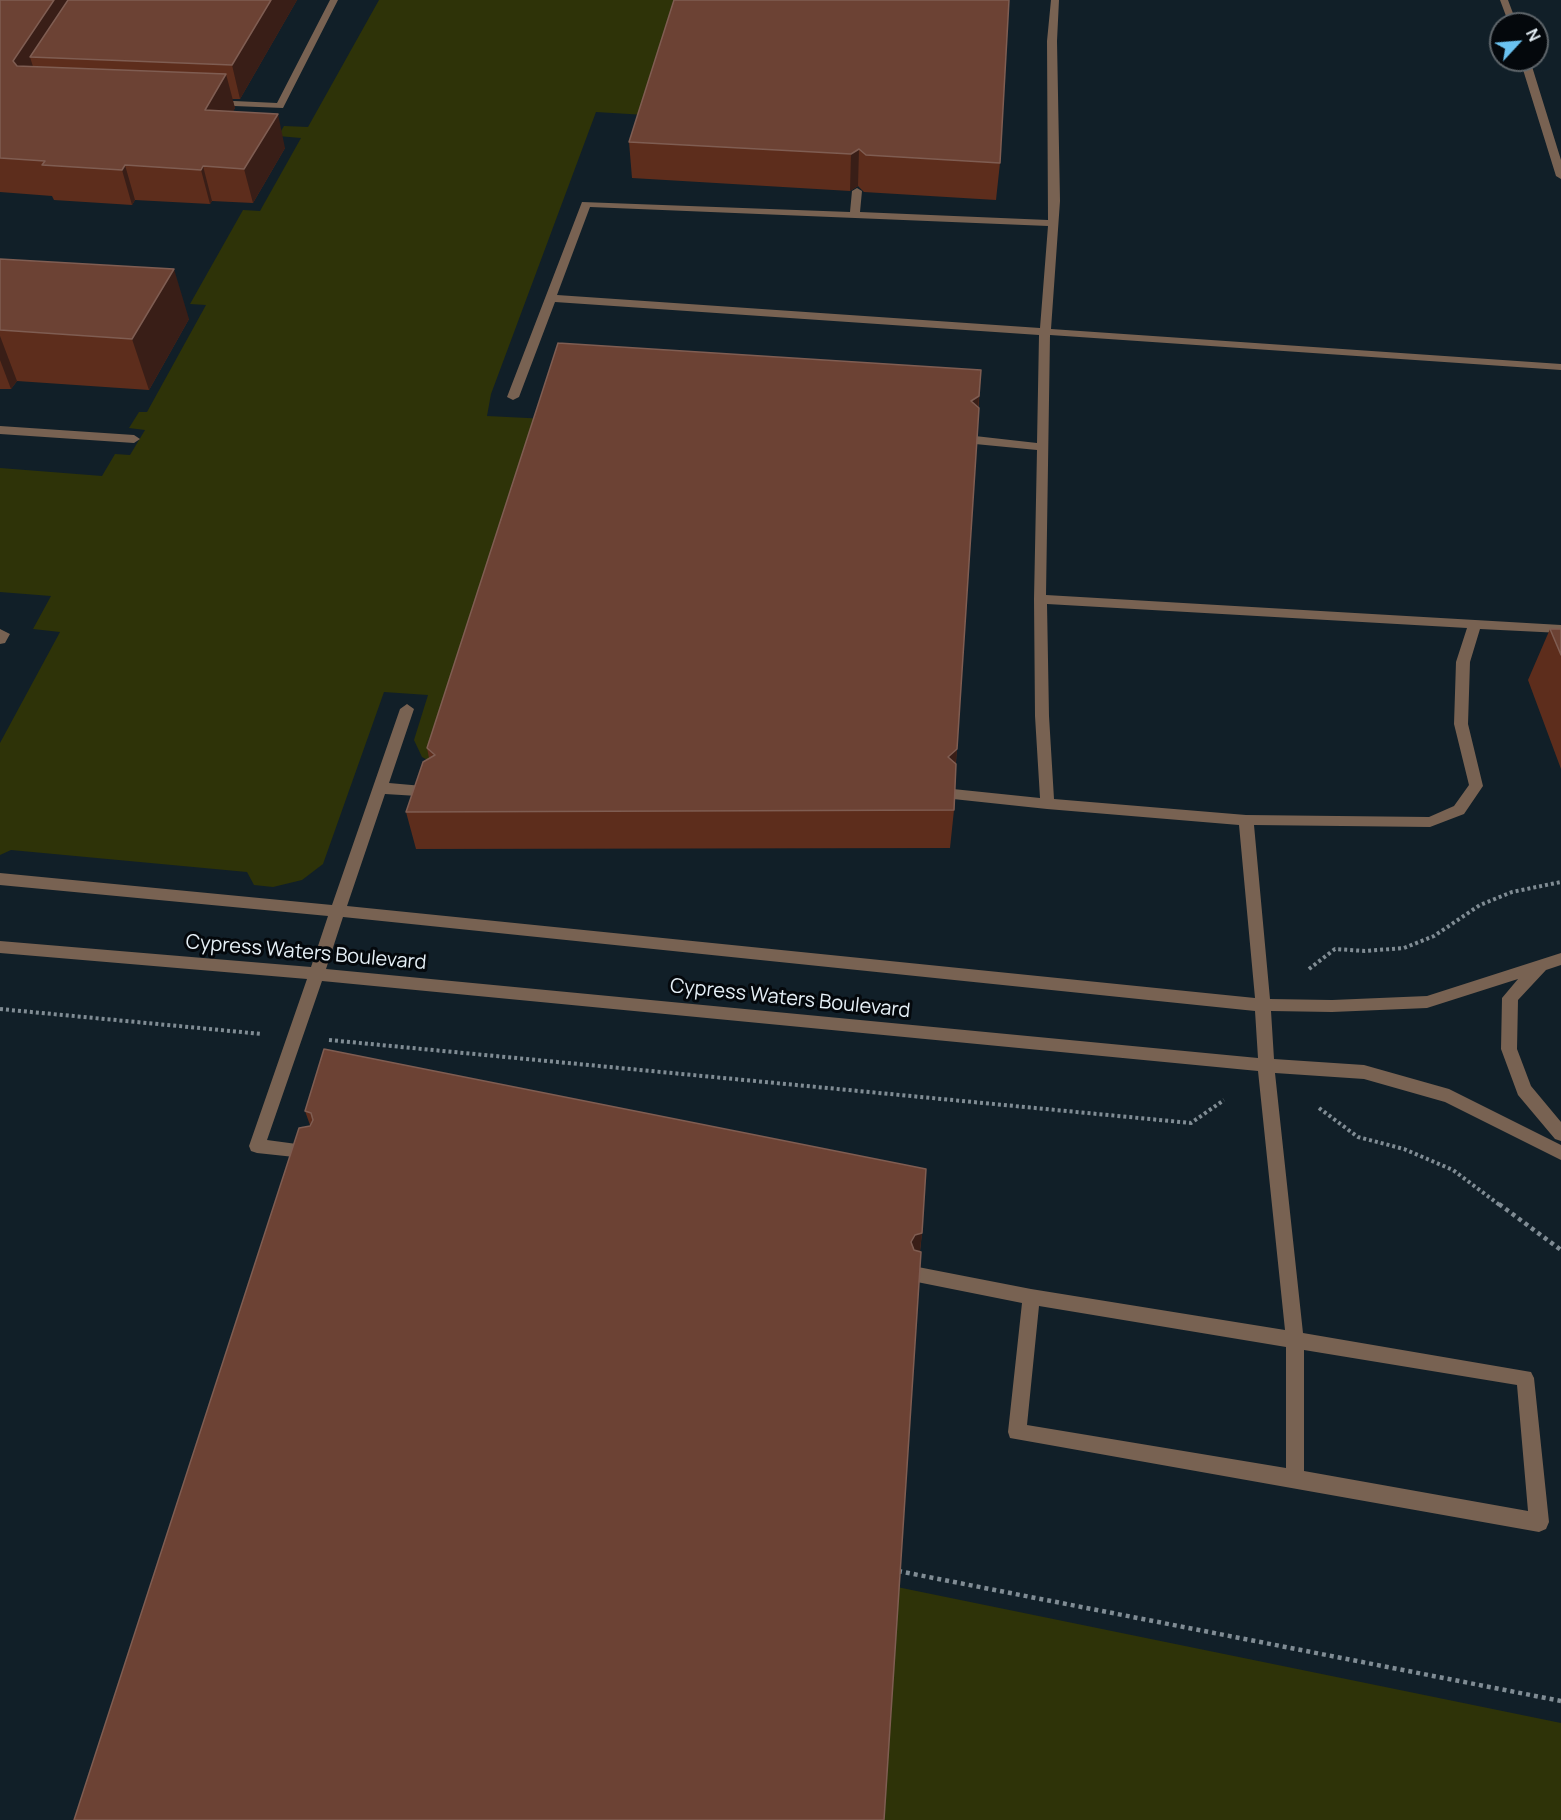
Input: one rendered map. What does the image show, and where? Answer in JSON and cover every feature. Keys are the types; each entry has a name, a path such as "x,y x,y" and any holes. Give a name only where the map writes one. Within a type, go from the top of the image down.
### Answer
{"street":[{"path":"197,102 280,106 334,0"},
{"path":"1047,804 1042,716 1040,599 1045,332 1053,223 1052,41 1055,0"},
{"path":"1529,72 1561,176"},
{"path":"855,215 857,191"},
{"path":"513,396 586,204 1053,223"},
{"path":"551,298 1561,367"},
{"path":"0,430 134,439"},
{"path":"975,440 1043,447"},
{"path":"1040,599 1561,629"},
{"path":"953,794 1246,820 1430,822 1459,810 1476,786 1461,724 1463,662 1474,624"},
{"path":"0,633 3,634 0,639"},
{"path":"316,1153 257,1146 318,974 407,709"},
{"path":"380,788 434,792"},
{"path":"1246,820 1263,1005 1268,1103 1295,1340 1295,1479"},
{"path":"0,879 339,910 1263,1005 1332,1006 1428,1002 1561,959"},
{"name":"Cypress Waters Boulevard","path":"0,947 318,974 1267,1066 1364,1072 1449,1096 1561,1153"},
{"path":"1543,963 1510,998 1509,1049 1524,1090 1561,1134"},
{"path":"918,1275 1031,1297 1526,1377 1539,1522 1017,1432 1031,1297"}],"path":[{"path":"1309,969 1335,949 1365,951 1404,948 1434,936 1480,905 1512,892 1561,882"},
{"path":"0,1009 1191,1123 1224,1100"},
{"path":"1319,1108 1358,1137 1404,1149 1453,1170 1561,1250"},
{"path":"898,1571 1561,1701"}],"green space":[{"path":"379,0 703,0 662,116 596,112 491,394 487,416 568,420 451,773 422,757 414,740 428,695 384,692 323,864 302,880 273,887 254,885 247,872 11,850 0,855 0,743 60,632 33,629 51,596 0,592 0,468 102,476 115,454 130,455 145,430 129,428 139,412 147,412 206,305 190,304 243,210 260,211 301,138 278,136 284,126 308,127"},
{"path":"897,1587 1561,1723 1561,1820 882,1820"}],"building":[{"path":"0,0 54,0 13,61 17,66 226,74 205,110 278,114 244,169 203,166 201,170 125,165 122,170 42,165 45,161 0,158"},
{"path":"68,0 271,0 232,65 30,57"},
{"path":"674,0 1009,0 1000,163 866,155 859,149 851,154 629,142"},
{"path":"0,259 174,269 132,339 0,330"},
{"path":"558,343 981,370 979,396 971,401 979,408 957,749 948,757 956,764 954,810 406,812 423,762 435,755 427,748"},
{"path":"1550,629 1561,629 1561,655"},
{"path":"324,1049 926,1169 922,1233 915,1235 911,1242 914,1250 921,1252 884,1820 74,1820 299,1128 310,1126 313,1120 311,1113 305,1111"}]}
